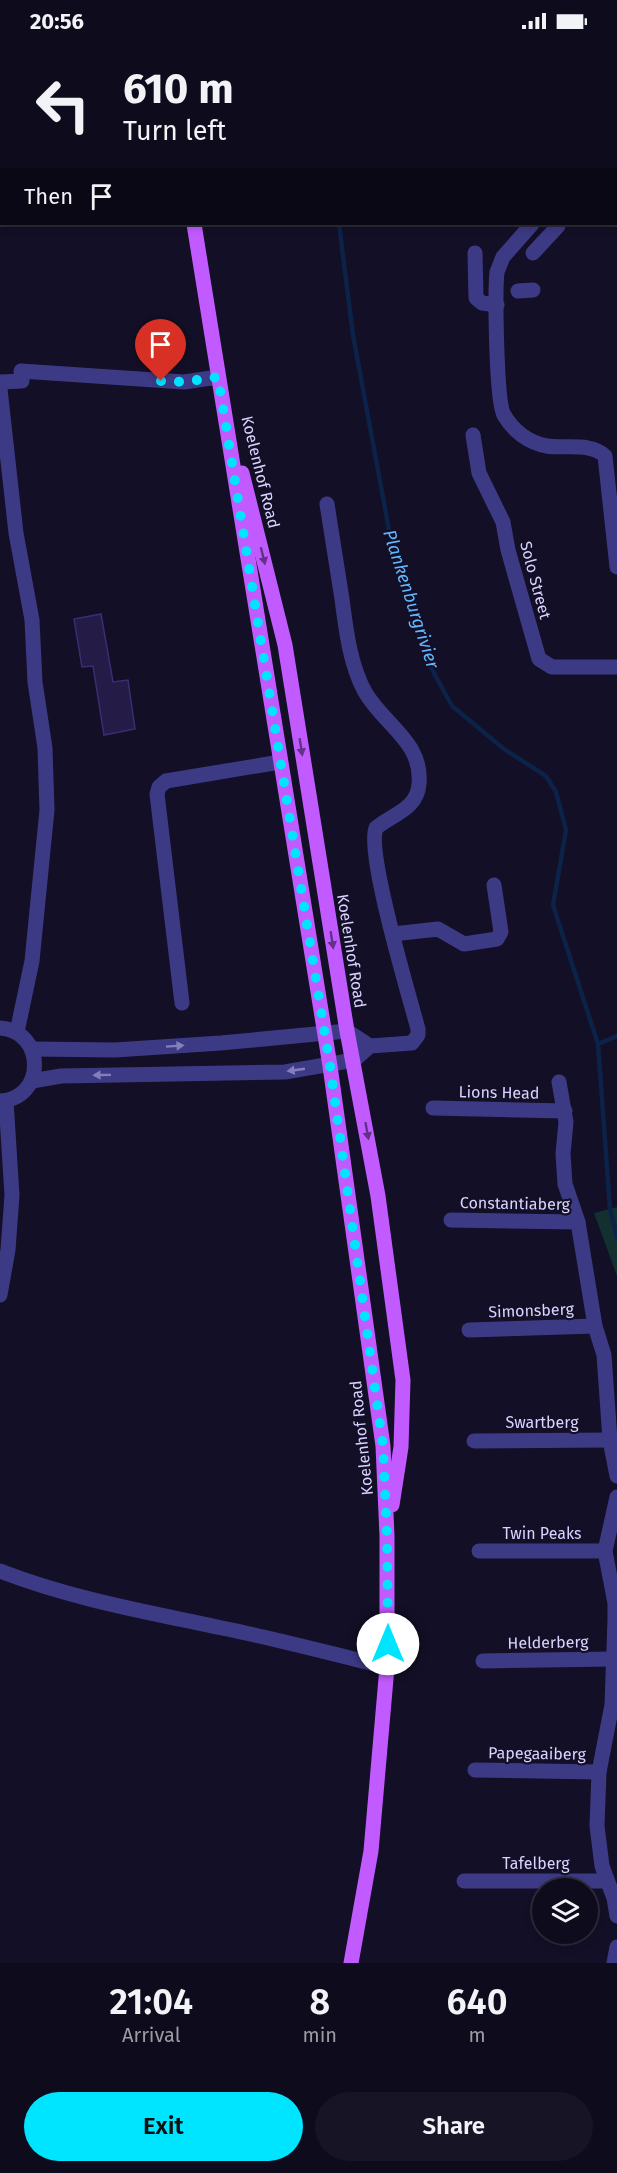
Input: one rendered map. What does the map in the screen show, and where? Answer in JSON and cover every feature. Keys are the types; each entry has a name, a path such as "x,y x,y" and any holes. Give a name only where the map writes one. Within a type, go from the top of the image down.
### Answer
{"main road":[{"name":"Koelenhof Road","path":"194,225 330,1066 383,1446 387,1536 387,1667 371,1851 351,1963"},
{"name":"Koelenhof Road","path":"218,377 285,645 347,1031 378,1196 403,1380 401,1447 387,1536"}],"street":[{"path":"531,225 498,265 496,305 503,413 519,433 531,443 590,448 599,450 604,456 617,567"},
{"path":"533,253 557,225"},
{"path":"475,253 476,298 482,303 496,305"},
{"path":"0,382 22,381 21,371 184,382 218,377"},
{"path":"0,389 16,533 32,620 35,682 45,748 47,810 32,961 17,1032"},
{"name":"Solo Street","path":"472,435 479,472 503,522 508,549 539,659 552,667 617,667"},
{"path":"32,1081 61,1076 285,1072 354,1060 370,1046 412,1043 418,1035 375,853 375,832 380,825 403,812 415,798 419,784 418,761 410,744 381,715 365,692 353,662 327,504"},
{"path":"182,1004 157,794 159,787 166,781 280,762"},
{"path":"393,934 438,929 464,944 497,939 501,932 494,885"},
{"path":"0,1028 17,1032 33,1049 36,1070 32,1081 17,1097 3,1101 12,1195 8,1250 0,1295"},
{"path":"33,1049 115,1050 347,1031 370,1046"},
{"path":"559,1082 566,1122 563,1170 565,1184 578,1222 595,1326 604,1355 610,1440 617,1476"},
{"name":"Lions Head","path":"434,1108 565,1111"},
{"name":"Constantiaberg","path":"451,1220 578,1222"},
{"name":"Simonsberg","path":"469,1330 595,1326"},
{"name":"Swartberg","path":"474,1441 610,1440"},
{"path":"617,1497 605,1551 615,1603 614,1659 612,1704 598,1772 597,1826 602,1866 617,1916"},
{"name":"Twin Peaks","path":"479,1551 605,1551"},
{"path":"0,1571 46,1589 89,1600 233,1630 387,1667"},
{"name":"Helderberg","path":"483,1661 614,1659"},
{"name":"Papegaaiberg","path":"475,1770 598,1772"},
{"name":"Tafelberg","path":"464,1881 607,1881"},
{"path":"614,1963 617,1947"}],"green space":[{"path":"617,1207 617,1276 594,1213"}],"building":[{"path":"101,614 113,682 128,680 135,729 104,735 93,666 82,667 74,619"}],"waterway":[{"name":"Plankenburgrivier","path":"339,225 353,335 389,530 429,664 452,706 504,749 546,776 556,792 566,830 553,905 598,1044 610,1209 617,1237"},
{"path":"598,1044 617,1036"}],"route":[{"path":"161,381 184,382 218,377 330,1066 383,1446 388,1644"}]}
